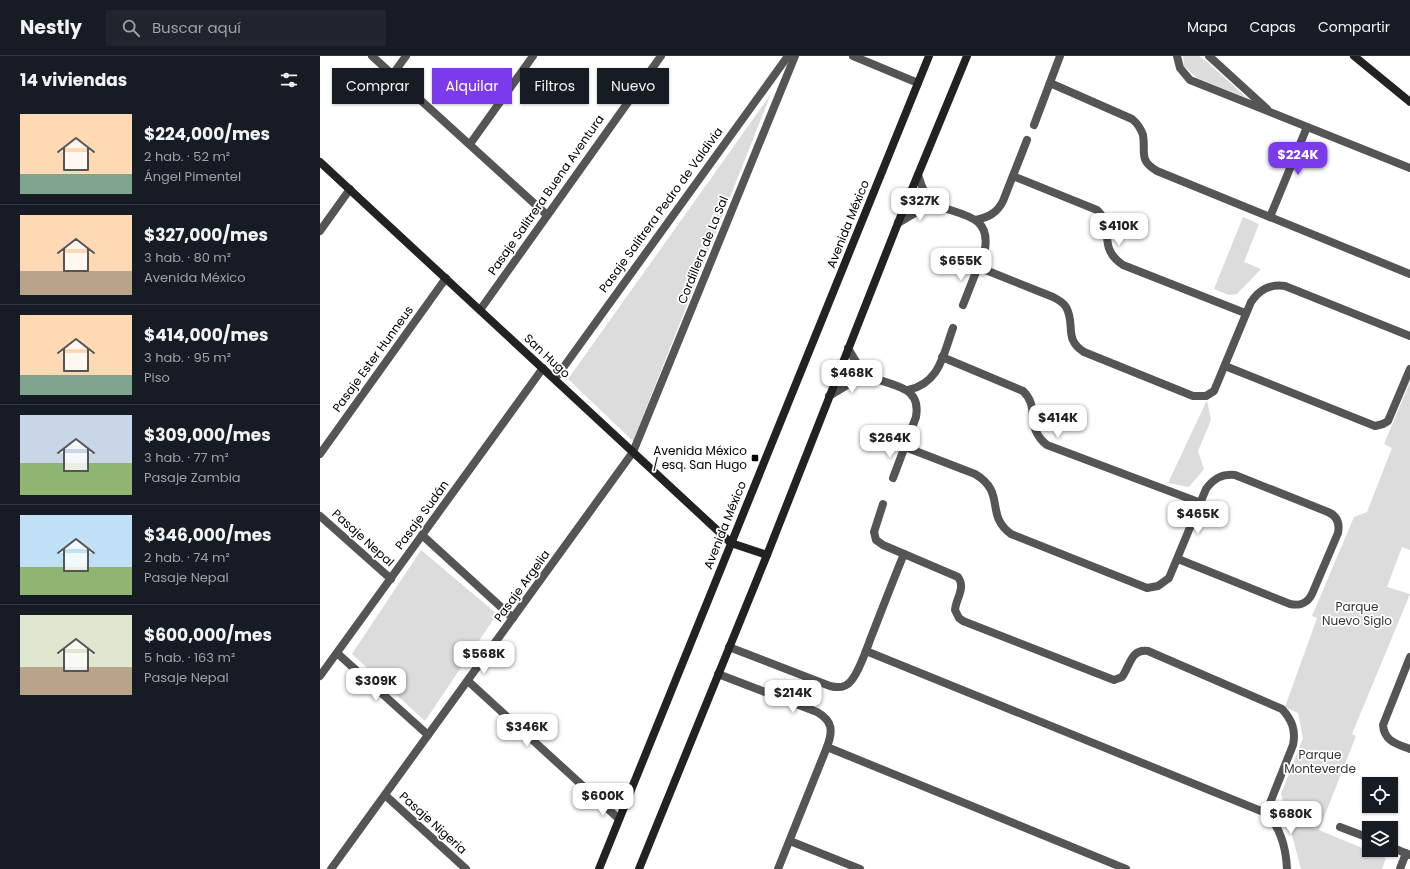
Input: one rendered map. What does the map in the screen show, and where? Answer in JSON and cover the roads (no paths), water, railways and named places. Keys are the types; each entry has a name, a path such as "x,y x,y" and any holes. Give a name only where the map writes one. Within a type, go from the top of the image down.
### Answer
{"main road":[{"name":"Avenida México","path":"599,869 929,56"},
{"path":"639,869 767,555 898,223 967,56"},
{"path":"1354,56 1410,102"},
{"name":"San Hugo","path":"320,162 731,543 767,555"}],"street":[{"path":"372,56 386,68"},
{"path":"397,68 406,56"},
{"path":"470,144 532,56"},
{"name":"Pasaje Salitrera Buena Aventura","path":"480,310 661,56"},
{"name":"Pasaje Salitrera Pedro de Valdivia","path":"555,379 788,56"},
{"name":"Cordillera de La Sal","path":"633,452 795,56"},
{"path":"853,56 918,82"},
{"path":"1034,125 1060,56"},
{"path":"1177,56 1180,68 1190,80 1410,168"},
{"path":"1209,56 1270,113"},
{"path":"1050,83 1132,119 1137,123 1143,135 1144,158 1146,163 1151,167 1410,274"},
{"path":"424,102 547,215"},
{"path":"1270,217 1308,127"},
{"path":"976,220 992,215 999,209 1028,140"},
{"path":"918,175 926,196 934,204 976,220 982,226 985,233 985,249 963,305"},
{"path":"1013,176 1097,210 1105,220 1109,250 1112,256 1123,265 1245,313"},
{"path":"320,231 350,189"},
{"path":"898,223 934,204"},
{"path":"978,267 1060,301 1066,306 1069,316 1072,340 1077,348 1193,396 1206,396 1214,390 1225,366 1245,313 1253,298 1263,288 1271,286 1286,286 1410,336"},
{"name":"Pasaje Ester Hunneus","path":"320,454 446,278"},
{"path":"848,348 867,375 908,390 917,388 932,378 937,370 953,328"},
{"path":"942,357 1023,391 1031,401 1034,426 1038,435 1047,445 1201,503"},
{"path":"1225,366 1375,426 1388,421 1410,369"},
{"name":"Pasaje Sudán","path":"320,676 543,368"},
{"path":"829,396 867,375"},
{"path":"893,478 917,409 916,401 908,390"},
{"path":"905,447 975,474 984,479 990,486 993,493 996,516 1005,530 1018,537 1146,588 1158,586 1169,578 1206,489 1214,480 1227,474 1235,475 1328,512 1337,519 1339,528 1312,594 1307,602 1296,605 1290,604 1178,559"},
{"name":"Pasaje Argelia","path":"331,869 633,452"},
{"path":"883,504 874,536 879,543 958,577 961,589 955,610 959,618 963,621 1114,680 1122,677 1131,659 1137,652 1140,650 1148,651 1282,709 1292,722 1295,737 1266,813"},
{"name":"Pasaje Nepal","path":"320,516 390,579"},
{"path":"422,535 513,618"},
{"path":"729,647 837,688 843,687 851,682 866,651 904,554"},
{"path":"866,651 1266,813 1275,823 1281,836 1287,869"},
{"path":"337,653 428,735"},
{"path":"1410,658 1383,725 1385,734 1392,742 1410,749"},
{"path":"718,674 822,714 831,727 827,747 778,869"},
{"path":"468,681 619,819"},
{"path":"827,747 1126,869"},
{"name":"Pasaje Nigeria","path":"385,795 466,869"},
{"path":"1340,827 1362,835"},
{"path":"790,840 860,869"},
{"path":"1398,850 1408,854 1400,869"}],"place":[{"name":"Avenida México / esq. San Hugo","path":"755,458"}],"park label":[{"name":"Parque Nuevo Siglo","path":"1357,614"},
{"name":"Parque Monteverde","path":"1320,762"}]}
